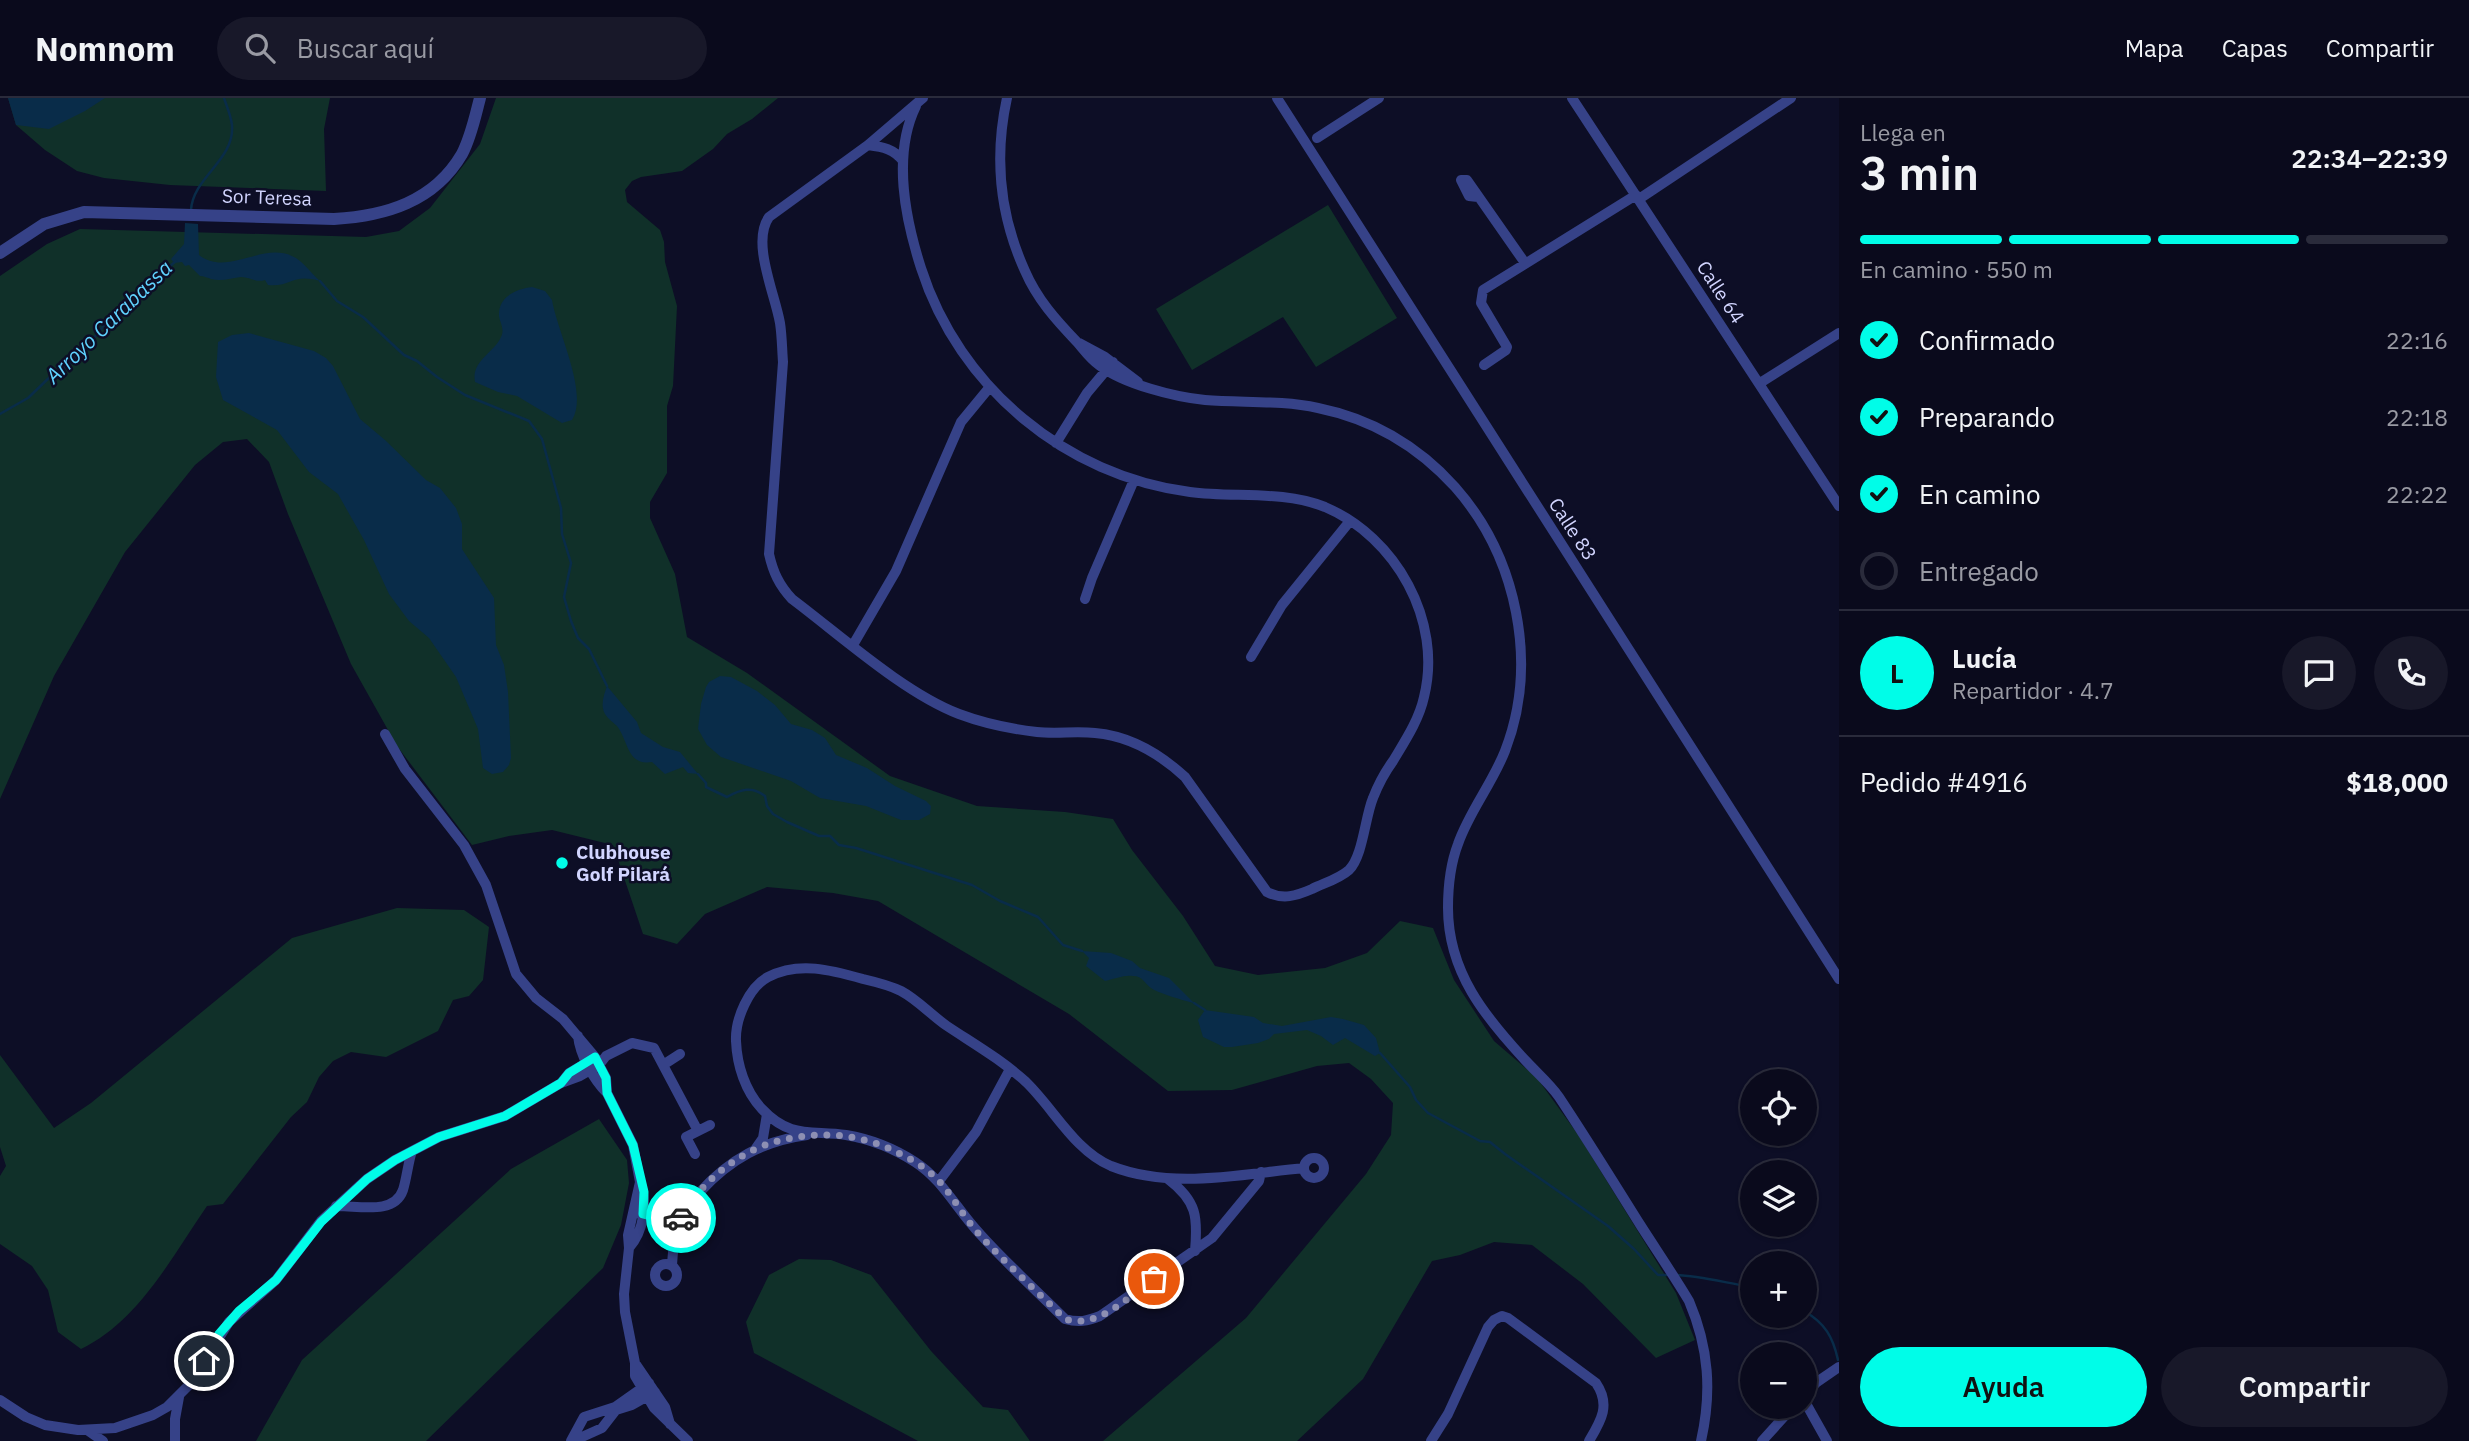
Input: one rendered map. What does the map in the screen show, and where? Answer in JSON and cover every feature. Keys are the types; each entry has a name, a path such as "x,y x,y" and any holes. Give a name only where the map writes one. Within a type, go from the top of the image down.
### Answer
{"street":[{"name":"Sor Teresa","path":"0,253 30,232 71,214 103,211 334,219 375,215 406,205 439,183 461,155 468,142 480,98"},
{"path":"1007,98 1000,134 1000,175 1008,229 1030,284 1045,307 1077,343 1140,384 1202,400 1285,403 1315,407 1381,428 1417,452 1452,484 1474,510 1496,548 1515,608 1521,648 1517,705 1506,748 1457,845 1449,879 1450,941 1458,968 1473,996 1491,1022 1556,1093 1678,1283 1698,1323 1707,1363 1708,1406 1700,1441"},
{"name":"Calle 83","path":"1277,98 1839,979"},
{"path":"1317,138 1379,98"},
{"name":"Calle 64","path":"1572,98 1839,506"},
{"path":"1484,365 1507,347 1481,303 1481,293 1486,287 1637,197 1791,98"},
{"path":"920,102 910,119 903,161 909,225 925,281 949,331 989,388 1033,427 1056,443 1086,461 1134,480 1199,493 1277,495 1306,500 1329,509 1373,537 1402,572 1414,597 1426,636 1427,675 1424,696 1409,733 1374,796 1357,860 1345,873 1290,897 1277,897 1267,892 1185,777 1147,748 1097,733 1037,732 998,726 958,714 902,682 781,587 773,572 769,554 783,362 780,324 762,246 764,224 769,217 868,145 920,102"},
{"path":"868,145 891,150 903,161"},
{"path":"1478,197 1525,263"},
{"path":"1760,383 1839,333"},
{"path":"1056,443 1106,364"},
{"path":"853,645 896,571 961,422 989,388"},
{"path":"1085,599 1134,480"},
{"path":"1251,657 1282,605 1350,521"},
{"path":"385,734 405,769 464,845 486,885 516,974 536,998 564,1018 606,1078 607,1093 633,1145 645,1199 638,1213 636,1240 629,1248 624,1294 635,1376 664,1407 670,1423 688,1441"},
{"path":"814,1134 781,1125 767,1114 748,1092 737,1054 738,1020 754,989 762,980 780,971 798,968 825,968 889,986 911,998 1010,1069 1026,1083 1077,1142 1110,1165 1168,1179 1304,1168"},
{"path":"0,1400 26,1417 45,1425 87,1430 115,1428 167,1407 198,1372 229,1322 276,1280 321,1222 367,1179 412,1151 451,1132 505,1116 561,1083 569,1073 632,1043 654,1048 666,1084 683,1105 685,1119 698,1131"},
{"path":"656,1060 680,1055"},
{"path":"939,1181 976,1132 1010,1069"},
{"path":"683,1105 695,1100"},
{"path":"756,1148 763,1138 767,1114"},
{"path":"695,1154 686,1137 710,1125"},
{"path":"672,1265 678,1223 683,1213 711,1181 733,1162 756,1148 788,1138 814,1134 847,1135 892,1149 916,1163 939,1181 967,1220 997,1253 1065,1319 1086,1322 1195,1251 1226,1222 1259,1181 1261,1172"},
{"path":"336,1206 383,1207 395,1201 404,1187 412,1151"},
{"path":"1168,1179 1180,1188 1193,1205 1197,1216 1195,1251"},
{"path":"638,1213 678,1223"},
{"path":"1431,1441 1452,1405 1488,1327 1502,1316 1585,1375 1601,1391 1604,1407 1602,1418 1589,1441"},
{"path":"1817,1382 1839,1367"},
{"path":"572,1441 584,1417 615,1407 648,1390"},
{"path":"572,1441 602,1428 616,1410 648,1390"},
{"path":"175,1441 178,1397"},
{"path":"1762,1441 1782,1419"},
{"path":"1816,1419 1827,1441"},
{"path":"87,1430 103,1441"}],"green space":[{"path":"8,98 330,98 324,129 326,191 170,185 104,178 77,171 45,150 16,125"},
{"path":"496,98 778,98 752,119 727,134 713,149 682,171 641,177 632,181 625,190 627,202 660,230 665,262 677,306 673,386 667,406 667,473 650,502 650,518 675,574 687,637 747,673 890,776 977,806 1065,812 1113,819 1132,850 1183,916 1215,966 1258,975 1325,968 1367,953 1400,921 1433,928 1454,980 1494,1041 1537,1078 1579,1136 1676,1293 1695,1340 1656,1358 1583,1284 1532,1245 1494,1242 1460,1255 1432,1261 1363,1379 1297,1441 1103,1441 1246,1318 1366,1174 1391,1135 1393,1103 1371,1079 1349,1063 1317,1066 1232,1090 1168,1091 1069,1014 878,901 833,893 767,887 705,914 677,944 643,934 613,845 552,830 472,845 397,746 351,664 269,462 247,439 223,442 195,465 125,552 54,676 0,799 0,276 47,244 80,229 366,237 399,231 430,208 480,144"},
{"path":"1328,205 1397,318 1316,367 1283,317 1192,370 1156,309"},
{"path":"397,908 464,910 489,927 483,980 469,996 453,1000 438,1031 386,1057 351,1052 333,1061 319,1077 307,1102 291,1117 223,1204 207,1206 167,1267 120,1322 81,1349 58,1332 48,1290 32,1266 0,1244 0,1176 6,1166 0,1147 0,1055 54,1128 91,1103 292,938"},
{"path":"599,1119 627,1160 629,1183 621,1225 603,1268 426,1441 256,1441 302,1360 511,1169"},
{"path":"799,1259 831,1260 871,1275 931,1351 983,1407 1008,1410 1030,1441 918,1441 754,1353 746,1322 769,1275"}],"water":[{"path":"8,98 105,98 49,129 16,125"},
{"path":"185,223 198,224 199,255 210,261 234,261 284,253 299,260 320,281 298,279 268,285 265,280 244,277 219,280 200,276 189,265 174,263 171,259 184,244"},
{"path":"532,287 545,291 552,300 574,378 576,408 572,420 562,423 517,396 498,392 475,382 476,368 498,343 502,334 499,316 502,303 515,292"},
{"path":"249,333 314,351 326,358 333,366 360,419 426,480 440,488 456,508 462,524 462,549 494,598 496,645 504,665 508,692 511,758 503,772 492,774 483,768 478,729 456,677 429,638 409,621 389,594 364,540 338,494 309,472 277,430 223,400 216,377 218,342 232,335"},
{"path":"720,676 731,677 757,691 775,705 791,724 812,730 825,738 836,755 867,768 926,801 931,806 930,814 919,820 901,820 866,806 820,798 791,781 721,757 707,745 698,729 706,687"},
{"path":"607,686 637,722 641,733 663,747 680,752 698,774 688,773 683,767 665,774 652,762 633,757 621,732 604,711 603,700"},
{"path":"1082,951 1111,953 1132,961 1140,968 1169,978 1194,1003 1154,990 1136,976 1105,981 1086,966 1089,958"},
{"path":"1205,1010 1254,1017 1263,1023 1282,1026 1331,1017 1343,1019 1364,1025 1376,1038 1380,1053 1375,1056 1345,1038 1333,1045 1307,1030 1274,1034 1258,1043 1224,1047 1203,1037 1198,1020"}],"waterway":[{"name":"Arroyo Carabassa","path":"191,210 193,198 221,159 231,137 232,125 224,98"},
{"name":"Arroyo Carabassa","path":"0,414 28,398 52,375 80,355 110,318 176,261"},
{"path":"320,281 337,301 363,317 404,355 417,361 465,395 529,421 542,439 561,508 562,534 571,563 564,597 578,638 589,649 607,686"},
{"path":"698,774 706,787 727,797 746,790 760,793 765,796 767,806 773,814 819,836 830,836 839,845 972,885 1000,901 1038,917 1063,945 1082,951"},
{"path":"1194,1003 1205,1010"},
{"path":"1380,1053 1410,1087 1416,1100 1428,1113 1480,1141 1490,1142 1608,1226 1658,1275 1669,1275"},
{"path":"1676,1275 1740,1285"},
{"path":"1817,1320 1834,1344 1838,1360"}],"way so far":[{"path":"681,1218 694,1198 711,1181 733,1162 754,1149 788,1138 814,1134 847,1135 892,1149 939,1181 977,1232 1065,1319 1086,1322 1154,1279"}],"place":[{"name":"Clubhouse Golf Pilará","path":"562,863"}],"route":[{"path":"204,1361 229,1322 276,1280 321,1222 367,1179 395,1160 439,1137 505,1116 561,1083 574,1069 595,1057 606,1078 607,1093 633,1145 644,1192 643,1214 678,1223 681,1218"}]}
